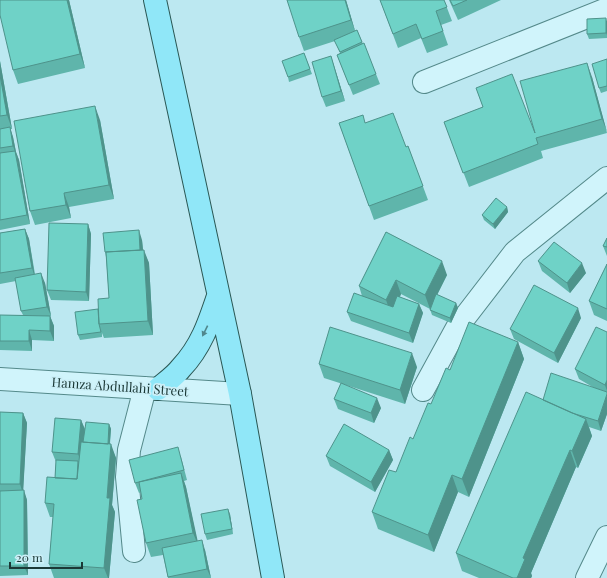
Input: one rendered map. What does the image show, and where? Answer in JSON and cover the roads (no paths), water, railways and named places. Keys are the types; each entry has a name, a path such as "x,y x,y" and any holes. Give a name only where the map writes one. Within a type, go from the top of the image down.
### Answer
{"main road":[{"path":"155,0 240,394 274,578"},
{"path":"152,388 181,368 196,349 208,327 219,295"}],"street":[{"path":"424,82 607,9"},
{"path":"423,390 458,326 515,252 607,178"},
{"name":"Hamza Abdullahi Street","path":"0,379 240,394"},
{"path":"134,551 127,477 129,450 152,388"},
{"path":"587,578 607,537"}]}
